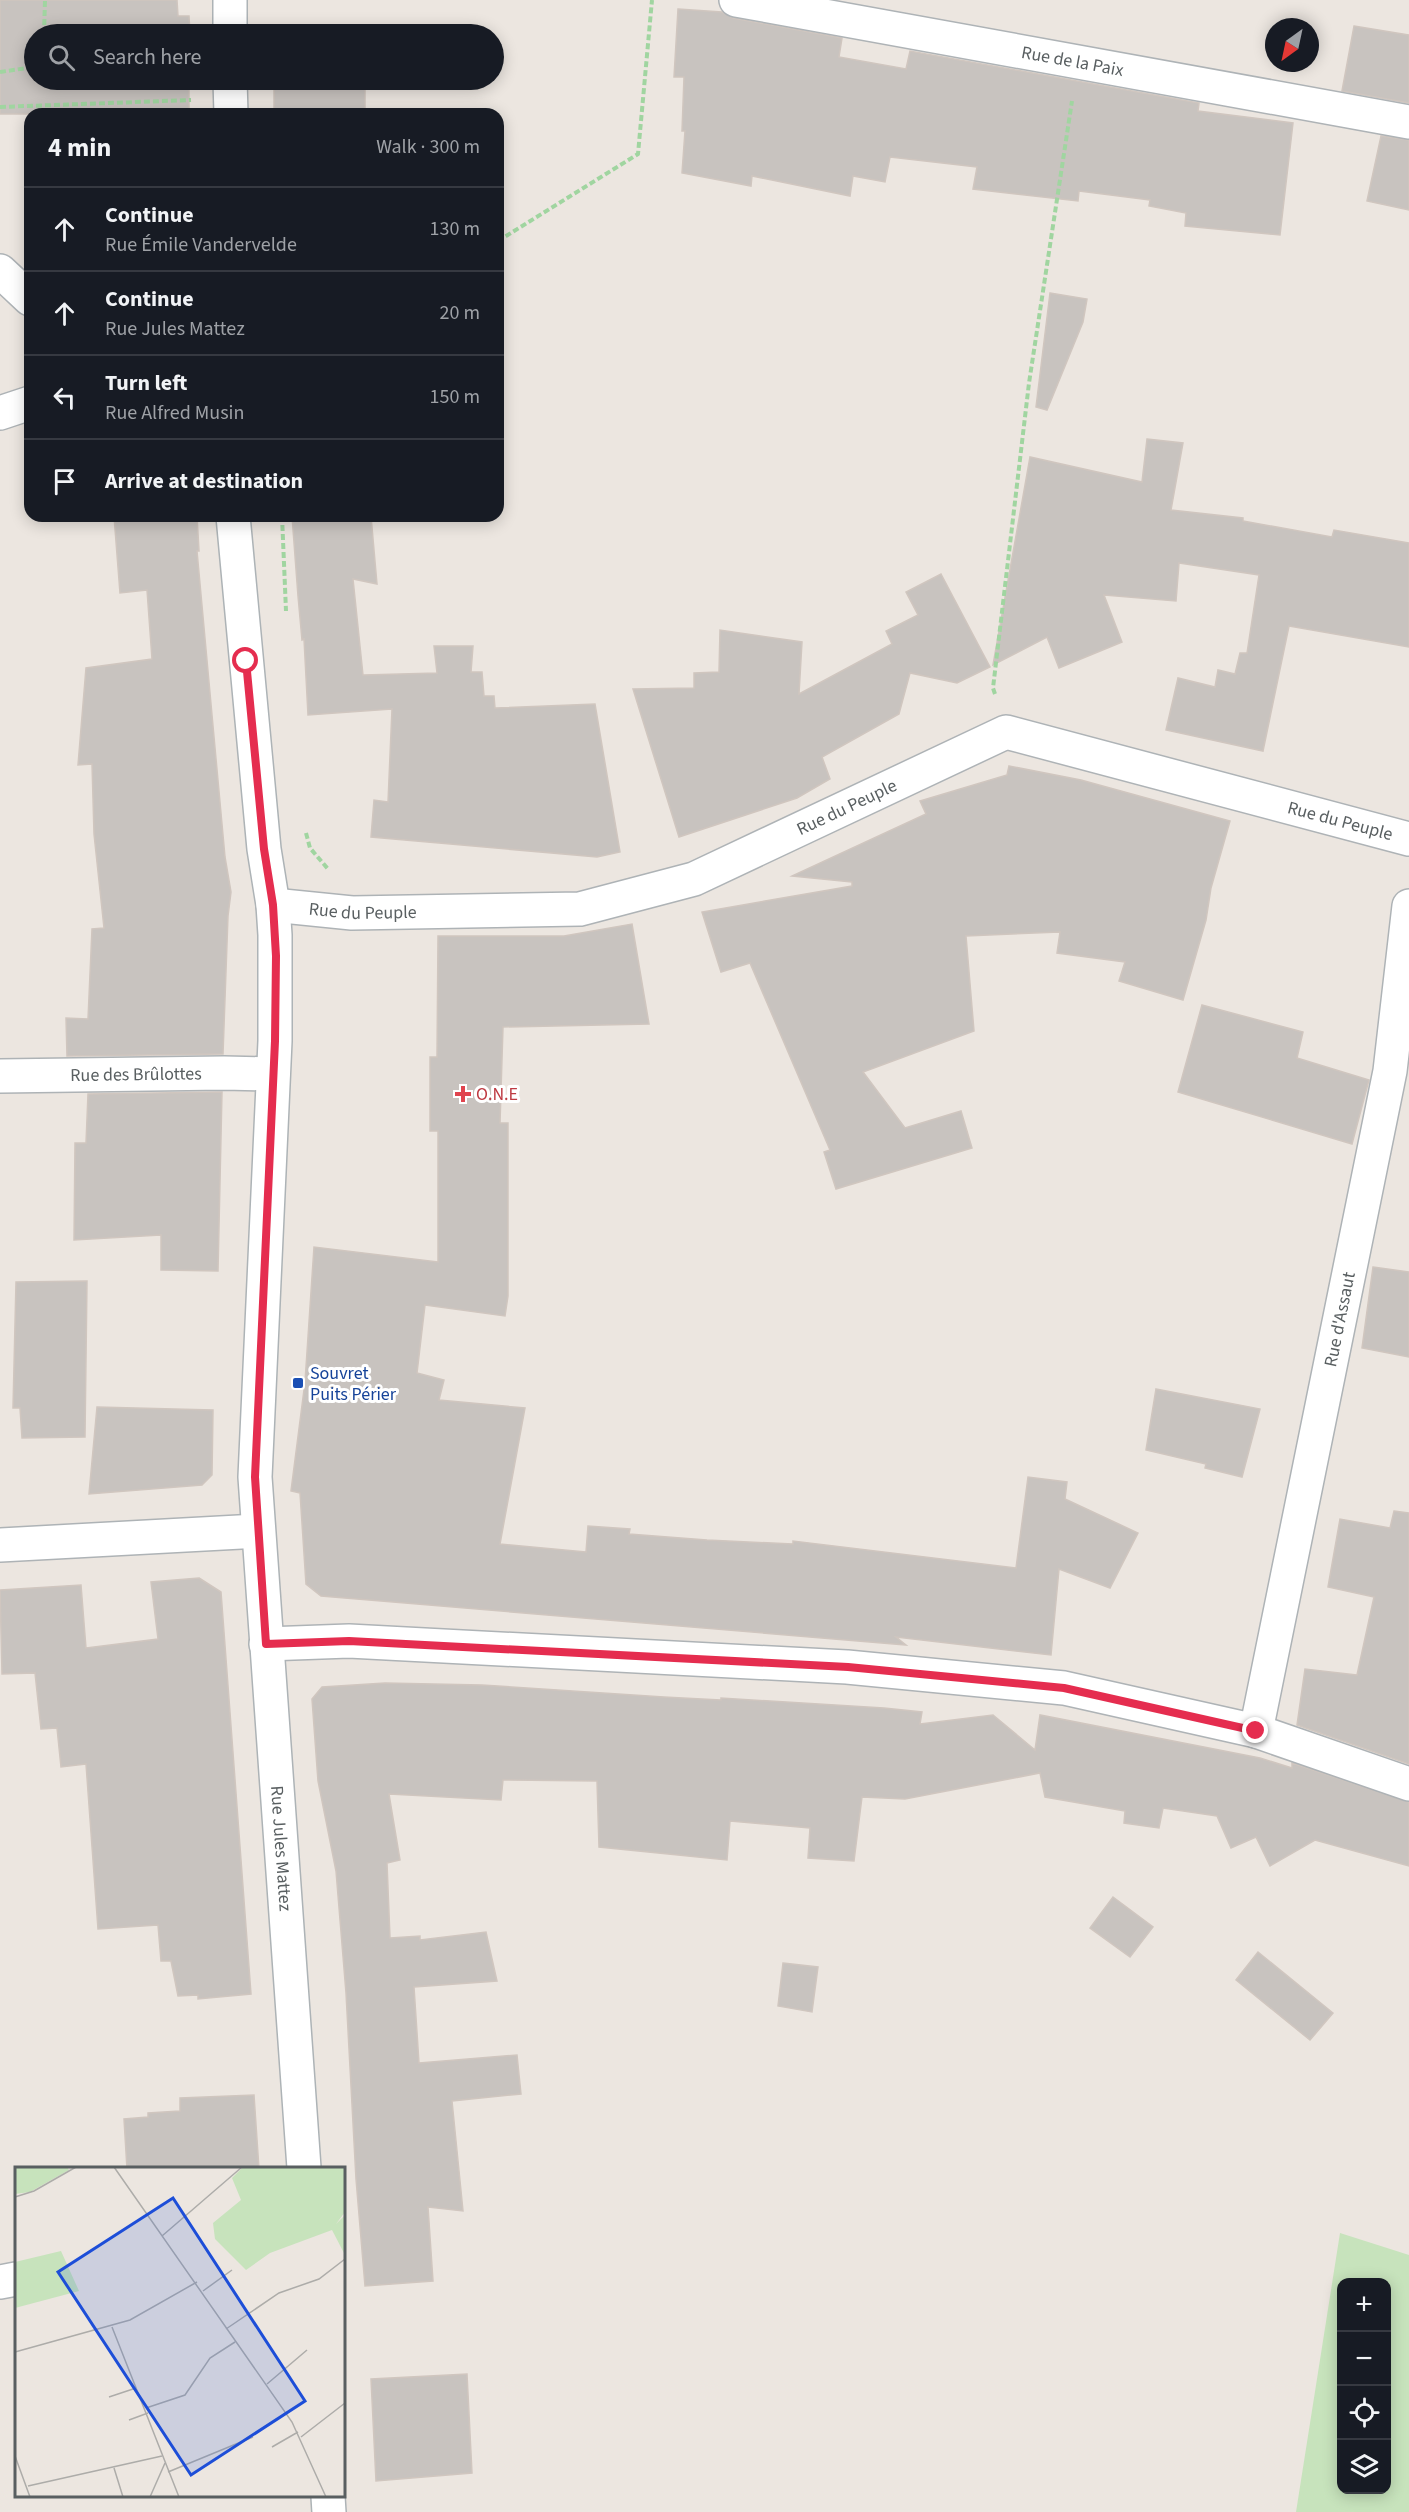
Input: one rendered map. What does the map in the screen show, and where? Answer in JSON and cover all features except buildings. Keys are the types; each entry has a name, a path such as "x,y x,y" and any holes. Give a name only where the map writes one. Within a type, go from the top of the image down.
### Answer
{"street":[{"path":"230,0 230,24"},
{"name":"Rue de la Paix","path":"736,0 1409,122"},
{"path":"0,271 24,293"},
{"path":"0,413 24,405"},
{"name":"Rue Jules Mattez","path":"234,522 264,849 273,905 276,997 255,1477 304,2167"},
{"name":"Rue du Peuple","path":"273,905 352,913 580,909 694,879 1006,732 1409,838"},
{"name":"Rue d'Assaut","path":"1256,1731 1399,1074 1409,906"},
{"name":"Rue des Brûlottes","path":"0,1077 273,1074"},
{"path":"0,1545 258,1531"},
{"path":"266,1644 349,1641 848,1667 1064,1688 1256,1731 1409,1784"},
{"path":"0,2282 15,2279"},
{"path":"328,2497 329,2512"}],"path":[{"path":"44,24 45,0"},
{"path":"504,237 638,154 652,0"},
{"path":"1006,732 993,688 1029,383 1078,62"},
{"path":"0,72 24,68"},
{"path":"0,107 231,97"},
{"path":"282,522 286,623"},
{"path":"304,828 310,848 333,874"}],"green space":[{"path":"1340,2233 1409,2255 1409,2512 1296,2512"}],"place":[{"name":"O.N.E","path":"463,1094"},
{"name":"Souvret Puits Périer","path":"298,1383"}],"route":[{"path":"246,661 264,849 273,905 276,956 275,1041 255,1477 266,1644 349,1641 848,1667 1064,1688 1256,1731"}]}
